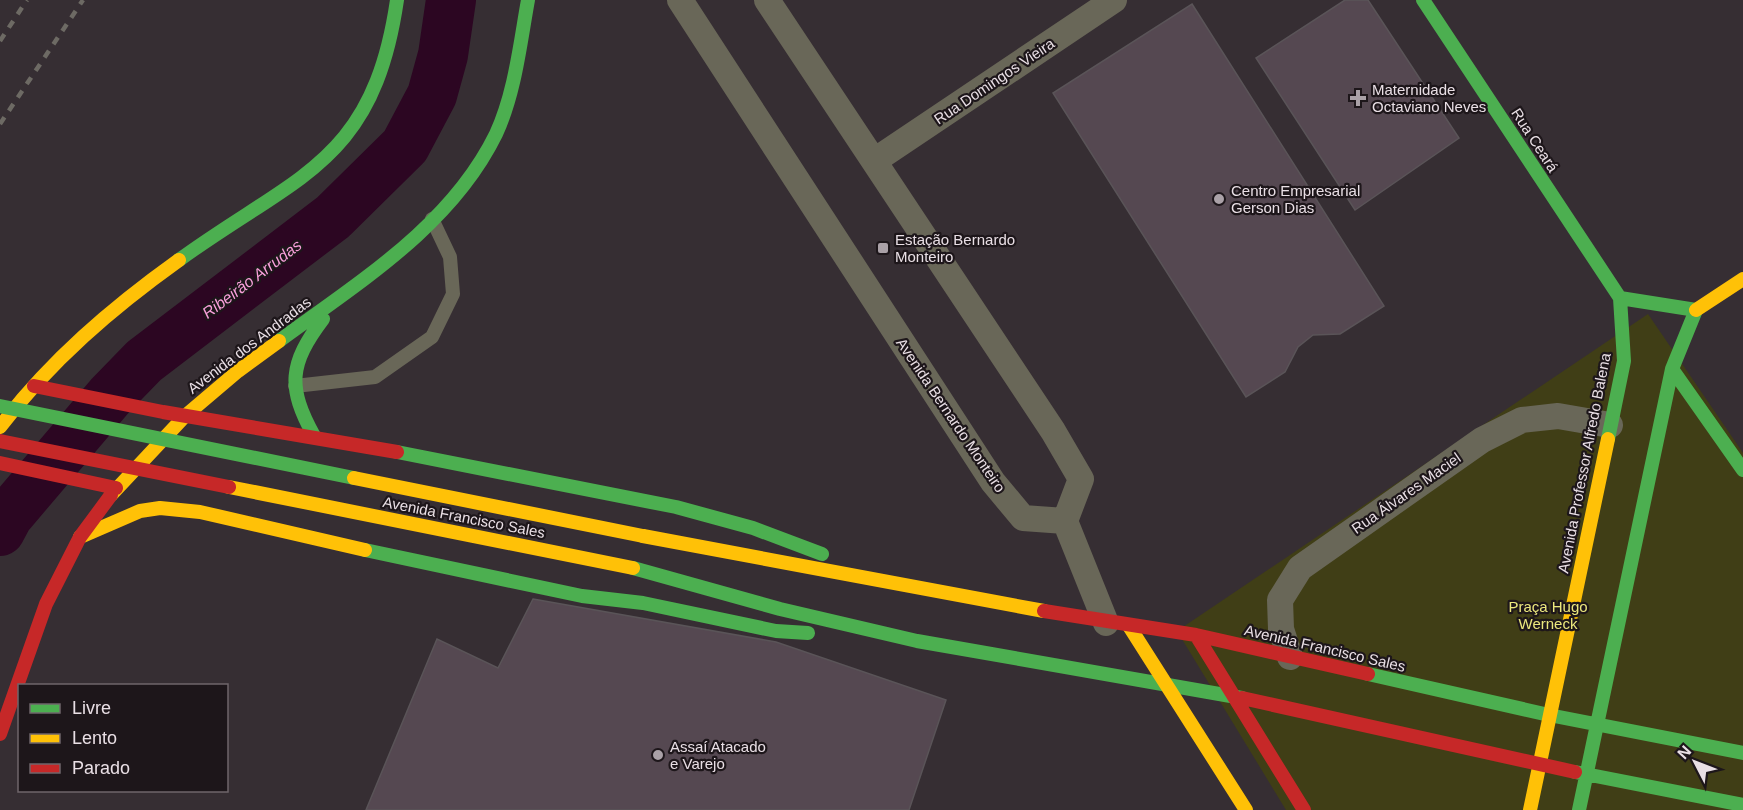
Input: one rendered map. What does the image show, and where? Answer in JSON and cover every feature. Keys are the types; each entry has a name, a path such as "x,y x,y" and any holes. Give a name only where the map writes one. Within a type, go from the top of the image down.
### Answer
{"street":[{"path":"0,427 34,386 92,329 191,251 284,191 323,162 362,113 383,69 394,27 397,0"},
{"name":"Avenida dos Andradas","path":"0,734 46,604 80,537 116,488 184,416 238,371 406,248 467,181 496,133 513,81 528,0"},
{"name":"Avenida Bernardo Monteiro","path":"680,0 993,482 1023,518 1065,521"},
{"path":"767,0 1053,431 1081,479 1065,521 1118,624 1166,684 1246,810"},
{"name":"Rua Domingos Vieira","path":"874,161 1113,0"},
{"name":"Rua Ceará","path":"1423,0 1620,298"},
{"path":"1580,810 1667,369 1696,310 1743,279"},
{"path":"314,436 298,409 292,370 315,329 342,296"},
{"path":"1620,298 1696,310"},
{"name":"Avenida Professor Alfredo Balena","path":"1530,810 1610,425 1629,362 1620,298"},
{"path":"1667,369 1743,470"},
{"name":"Avenida Francisco Sales","path":"34,386 184,416 314,436 383,451 453,462 676,507 753,528 899,584"},
{"name":"Avenida Francisco Sales","path":"0,406 643,536 1118,624 1196,635 1549,715 1743,753"},
{"name":"Rua Álvares Maciel","path":"1290,657 1281,628 1280,600 1299,568 1482,440 1522,420 1540,416 1558,416 1610,425"},
{"name":"Avenida Francisco Sales","path":"0,441 633,568 780,609 917,641 1112,677 1232,696 1587,775 1743,805"},
{"path":"349,548 377,536 393,520 401,495 397,468 383,451"},
{"path":"436,567 428,546 423,518 428,494 438,476 453,462"},
{"path":"7,464 116,488"},
{"name":"Avenida Francisco Sales","path":"80,537 140,511 160,508 200,512 349,548 582,596 643,603 777,631 917,641"},
{"path":"1196,635 1304,810"}],"lane":[{"path":"293,386 375,377 432,337 453,294 450,257 432,219"}],"green space":[{"name":"Praça Hugo Werneck","path":"1648,314 1743,453 1743,810 1286,810 1177,631"}],"building":[{"name":"Maternidade Octaviano Neves","path":"1345,0 1368,0 1459,138 1355,210 1256,58"},
{"name":"Centro Empresarial Gerson Dias","path":"1192,4 1384,306 1340,334 1313,335 1298,347 1285,372 1246,397 1053,93"},
{"name":"Assaí Atacado e Varejo","path":"533,599 776,642 946,700 909,810 366,810 437,639 498,668"}],"waterway":[{"name":"Ribeirão Arrudas","path":"0,531 8,516 110,396 144,361 333,217 405,146 432,95 443,55 451,0"}],"railway":[{"path":"0,41 27,0"},
{"path":"0,124 83,0"}],"traffic: fast":[{"path":"179,260 294,183 323,159 349,132 369,98 386,55 397,0"},
{"path":"279,341 401,250 454,197 477,167 496,134 508,102 528,0"},
{"path":"1423,0 1620,298 1624,361 1608,439"},
{"path":"1620,298 1696,310"},
{"path":"1579,810 1672,369 1696,310"},
{"path":"314,436 299,403 296,376 303,349 323,319"},
{"path":"1672,369 1743,470"},
{"path":"0,406 354,478"},
{"path":"397,452 676,507 753,528 822,554"},
{"path":"365,550 582,596 643,603 776,631 808,633"},
{"path":"633,568 780,609 917,641 1242,698"},
{"path":"1368,674 1549,715 1743,753"},
{"path":"1575,772 1743,805"}],"traffic: slow":[{"path":"0,427 40,380 83,337 179,260"},
{"path":"1696,310 1743,279"},
{"path":"111,495 185,416 238,371 279,341"},
{"path":"1530,810 1608,439"},
{"path":"354,478 643,536"},
{"path":"229,487 633,568"},
{"path":"80,537 140,511 160,508 200,512 365,550"},
{"path":"643,536 1044,611"},
{"path":"1129,626 1246,810"}],"traffic: jam":[{"path":"34,386 163,412 397,452"},
{"path":"0,441 229,487"},
{"path":"0,463 116,488"},
{"path":"0,734 46,604 80,537 111,495"},
{"path":"1044,611 1196,635 1368,674"},
{"path":"1196,635 1304,810"},
{"path":"1242,698 1575,772"}],"place":[{"name":"Maternidade Octaviano Neves","path":"1358,98"},
{"name":"Centro Empresarial Gerson Dias","path":"1219,199"},
{"name":"Estação Bernardo Monteiro","path":"883,248"},
{"name":"Assaí Atacado e Varejo","path":"658,755"}]}
